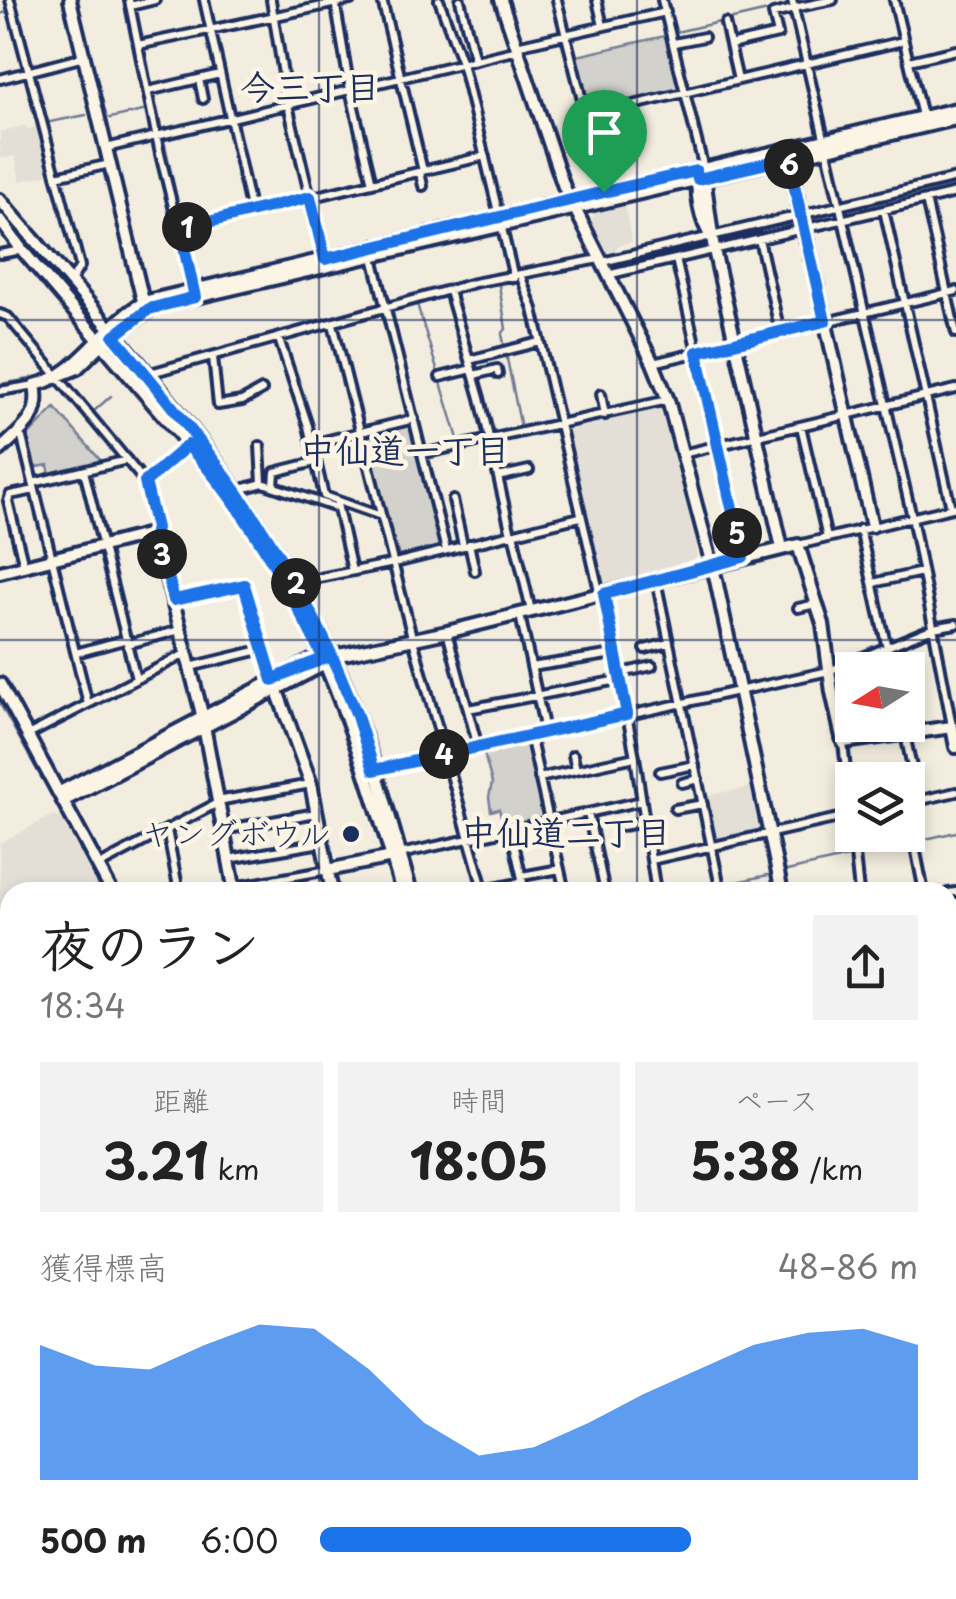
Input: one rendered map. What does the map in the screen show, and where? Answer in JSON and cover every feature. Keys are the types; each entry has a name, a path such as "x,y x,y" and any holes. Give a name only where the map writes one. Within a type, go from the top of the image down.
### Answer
{"street":[{"path":"10,0 80,266 70,284"},
{"path":"70,0 144,307"},
{"path":"156,0 130,3 194,293"},
{"path":"204,0 251,212"},
{"path":"271,0 288,104 326,263"},
{"path":"138,45 351,0"},
{"path":"382,0 423,186"},
{"path":"439,0 462,63 519,278 533,309 580,517 602,594 635,757 655,882"},
{"path":"460,0 475,60"},
{"path":"501,0 572,205 668,400 712,566 780,882"},
{"path":"556,0 604,192"},
{"path":"597,0 603,26"},
{"path":"662,0 686,92 701,174 696,186 705,228 712,236 782,548"},
{"path":"730,44 778,34 773,14 793,5 833,0"},
{"path":"894,0 923,122"},
{"path":"335,2 372,183"},
{"path":"793,5 912,517 956,747"},
{"path":"106,148 666,12"},
{"path":"725,23 738,80"},
{"path":"674,43 704,36"},
{"path":"586,116 904,42"},
{"path":"909,61 956,50"},
{"path":"0,79 84,57"},
{"path":"148,91 220,74"},
{"path":"199,79 203,98"},
{"path":"0,391 58,378 144,307 194,293 954,114 956,133"},
{"path":"572,205 604,192 788,158 826,145"},
{"path":"788,158 846,414 873,583 888,650"},
{"path":"182,228 485,160"},
{"path":"56,176 110,164"},
{"path":"147,374 280,342 387,308 956,178"},
{"path":"607,275 956,193"},
{"path":"0,200 147,374 238,490 297,585 328,658"},
{"path":"926,200 956,333"},
{"path":"62,796 274,684 315,669 328,658 954,508 884,210"},
{"path":"0,220 231,495 259,537 356,713 370,772 407,882"},
{"path":"326,263 373,257 502,221"},
{"path":"759,240 780,332"},
{"path":"0,254 22,250"},
{"path":"373,257 446,550"},
{"path":"676,259 743,557"},
{"path":"652,362 956,291"},
{"path":"450,293 473,367 511,532 546,731"},
{"path":"0,314 8,317 145,482 156,528 154,536"},
{"path":"334,327 358,433 481,882"},
{"path":"280,342 324,496 337,504 352,572"},
{"path":"440,377 538,342"},
{"path":"213,360 218,405 242,401 262,390"},
{"path":"473,367 497,369 498,374"},
{"path":"0,450 32,422 38,408 35,384"},
{"path":"682,454 956,389"},
{"path":"600,394 605,415"},
{"path":"422,454 668,400"},
{"path":"312,444 414,419"},
{"path":"801,426 826,538"},
{"path":"16,435 22,438 88,704"},
{"path":"145,482 188,445"},
{"path":"260,446 262,481"},
{"path":"24,566 8,501 10,495 127,460"},
{"path":"275,484 275,472 315,462"},
{"path":"498,478 529,470"},
{"path":"84,471 136,679"},
{"path":"238,490 262,481 382,517"},
{"path":"454,500 475,571"},
{"path":"297,585 580,517"},
{"path":"0,572 146,535 159,542 203,720 233,882"},
{"path":"798,545 818,604 835,681"},
{"path":"873,583 922,572"},
{"path":"656,580 719,882"},
{"path":"174,600 244,585 274,684 311,784 330,882"},
{"path":"798,608 818,604"},
{"path":"370,772 833,670 888,650 932,628 956,624"},
{"path":"76,653 181,630"},
{"path":"447,632 478,747"},
{"path":"645,648 669,644"},
{"path":"190,666 264,649"},
{"path":"28,736 187,654"},
{"path":"532,668 614,654"},
{"path":"468,709 538,697 652,666"},
{"path":"0,684 107,882"},
{"path":"925,728 954,727"},
{"path":"530,735 562,882"},
{"path":"846,742 847,762"},
{"path":"573,755 576,770"},
{"path":"539,778 635,757"},
{"path":"660,772 695,764"},
{"path":"682,782 698,779"},
{"path":"98,866 218,803 311,784"},
{"path":"925,799 956,792"},
{"path":"272,882 642,801"},
{"path":"675,809 703,804"},
{"path":"224,830 316,813"},
{"path":"588,813 603,882"},
{"path":"652,860 835,819"},
{"path":"622,826 643,822"},
{"path":"167,830 176,882"},
{"path":"511,830 523,882"},
{"path":"229,860 322,843"},
{"path":"855,852 858,882"},
{"path":"916,852 922,882"},
{"path":"396,856 400,882"},
{"path":"513,882 560,868"}],"shaded area":[{"path":"669,35 679,91 590,112 587,109 573,57"},
{"path":"25,125 27,129 39,126 51,174 20,181 15,156 0,159 0,132"},
{"path":"624,205 632,242 617,246 618,254 611,256 590,223 596,211"},
{"path":"660,406 697,546 696,558 694,562 606,585 601,580 563,429"},
{"path":"55,408 102,462 50,475 48,465 32,468 26,438"},
{"path":"412,425 441,546 399,557 365,437 367,433"},
{"path":"525,739 545,817 504,827 499,809 491,811 492,783 483,750"},
{"path":"750,787 760,834 713,840 704,796"},
{"path":"53,815 62,818 95,882 0,882 0,843"}],"waterway":[{"path":"667,0 676,32 816,0"},
{"path":"0,14 10,11"},
{"path":"110,118 157,108 184,231 417,176"},
{"path":"45,123 86,115"},
{"path":"425,174 483,161 490,164 503,208"},
{"path":"847,210 956,185"},
{"path":"810,219 836,212"},
{"path":"722,239 793,223"},
{"path":"509,232 518,275"},
{"path":"613,265 702,244"},
{"path":"392,311 477,287 592,266"},
{"path":"499,285 506,329 502,334 521,428"},
{"path":"454,295 472,359"},
{"path":"417,304 459,442 554,422 538,346"},
{"path":"184,368 382,314"},
{"path":"331,331 356,429"},
{"path":"0,384 36,378"},
{"path":"67,396 118,457"},
{"path":"94,411 111,396"},
{"path":"358,437 377,511"},
{"path":"147,473 176,449"},
{"path":"126,466 140,484 150,525"},
{"path":"247,481 270,481"},
{"path":"278,484 330,502"},
{"path":"341,506 368,515"},
{"path":"452,544 577,513"},
{"path":"389,525 399,558 438,548"},
{"path":"151,546 162,591"},
{"path":"811,569 827,615 835,677"},
{"path":"598,571 603,585"},
{"path":"183,603 216,595"},
{"path":"250,615 258,646"},
{"path":"938,632 956,628"},
{"path":"891,650 929,634"},
{"path":"261,655 265,671"},
{"path":"0,704 41,777"},
{"path":"200,742 209,791"},
{"path":"320,806 334,864"},
{"path":"213,813 225,882"},
{"path":"65,820 97,882"},
{"path":"787,871 956,832"},
{"path":"334,875 335,882"},
{"path":"736,882 768,875"}],"place":[{"name":"ヤングボウル","path":"351,834"}],"district":[{"name":"今三丁目","path":"310,88"},
{"name":"中仙道一丁目","path":"405,451"},
{"name":"中仙道二丁目","path":"566,833"}],"route":[{"path":"604,192 325,259 310,197 180,229 195,297 149,309 114,336 238,490 283,560 332,656 324,659 259,537 231,495 188,445 145,482 156,528 154,536 174,600 244,585 273,680 310,661 324,659 332,656 374,770 627,714 604,594 743,557 697,352 825,321 788,158 698,179 696,171 604,192"}]}
